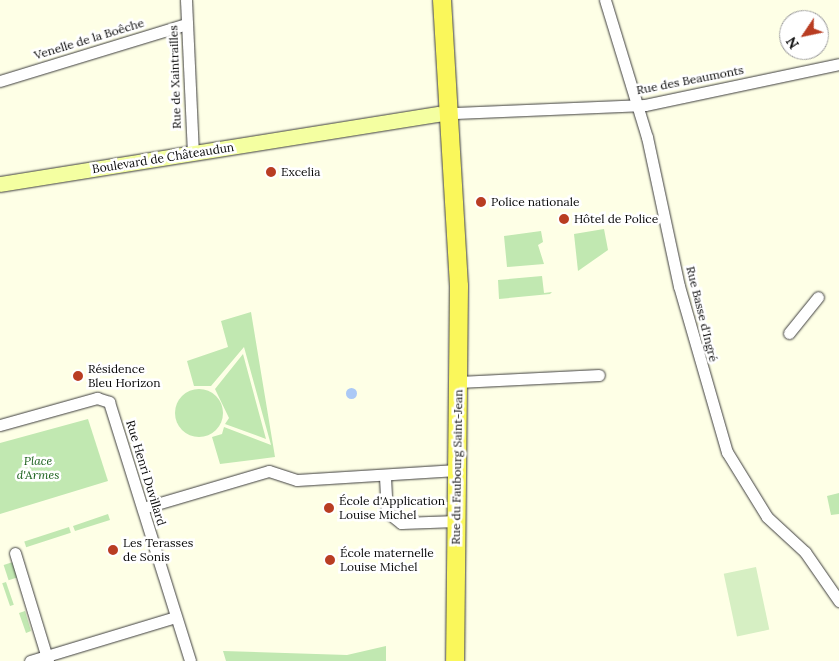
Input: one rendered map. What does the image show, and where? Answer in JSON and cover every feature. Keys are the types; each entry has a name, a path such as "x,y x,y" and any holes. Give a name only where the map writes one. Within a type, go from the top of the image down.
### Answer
{"main road":[{"name":"Rue du Faubourg Saint-Jean","path":"442,3 447,117 458,273"},
{"name":"Rue du Faubourg Saint-Jean","path":"447,117 460,218 455,661"},
{"name":"Boulevard de Châteaudun","path":"0,184 328,133 447,117"}],"street":[{"name":"Rue de Xaintrailles","path":"186,0 193,154"},
{"name":"Rue Basse d'Ingré","path":"605,0 636,105 682,295 727,452 767,517 805,552 839,601"},
{"name":"Venelle de la Boêche","path":"0,81 187,24"},
{"name":"Rue des Beaumonts","path":"447,117 636,105 839,64"},
{"path":"789,333 818,297"},
{"path":"459,382 599,374"},
{"name":"Rue Henri Duvillard","path":"0,425 106,399 143,508 190,661"},
{"path":"143,508 269,471 297,480 360,474 385,477 413,470 457,470"},
{"path":"385,477 387,512 401,523 456,523"},
{"path":"15,553 47,659"},
{"path":"30,661 47,659 176,617"}],"green space":[{"path":"604,229 608,250 578,271 574,234"},
{"path":"541,231 543,242 538,245 544,264 507,267 504,236"},
{"path":"542,276 544,293 552,292 550,294 499,299 498,280"},
{"path":"251,312 275,457 220,464 212,437 222,434 224,427 271,445 244,347 211,386 194,386 187,361 228,347 221,321"},
{"path":"243,354 266,439 225,424 229,418 215,389"},
{"path":"199,389 208,391 216,396 221,404 223,413 221,422 216,430 208,435 199,437 190,435 182,430 177,422 175,413 177,404 182,396 190,391"},
{"name":"Place d'Armes","path":"88,419 108,481 0,514 0,443"},
{"path":"839,493 839,514 831,515 827,496"},
{"path":"108,514 110,520 75,531 73,526"},
{"path":"69,527 71,533 26,547 24,542"},
{"path":"16,561 21,576 9,580 4,565"},
{"path":"756,567 769,630 737,636 724,574"},
{"path":"6,582 14,605 10,606 2,583"},
{"path":"25,611 31,631 26,633 19,613"},
{"path":"386,646 386,661 226,661 223,651 347,655"}],"water":[{"path":"351,387 357,393 351,399 345,393"}],"place":[{"name":"Excelia","path":"271,172"},
{"name":"Police nationale","path":"481,202"},
{"name":"Hôtel de Police","path":"564,219"},
{"name":"Résidence Bleu Horizon","path":"78,376"},
{"name":"École d'Application Louise Michel","path":"329,508"},
{"name":"Les Terasses de Sonis","path":"113,550"},
{"name":"École maternelle Louise Michel","path":"330,560"}]}
